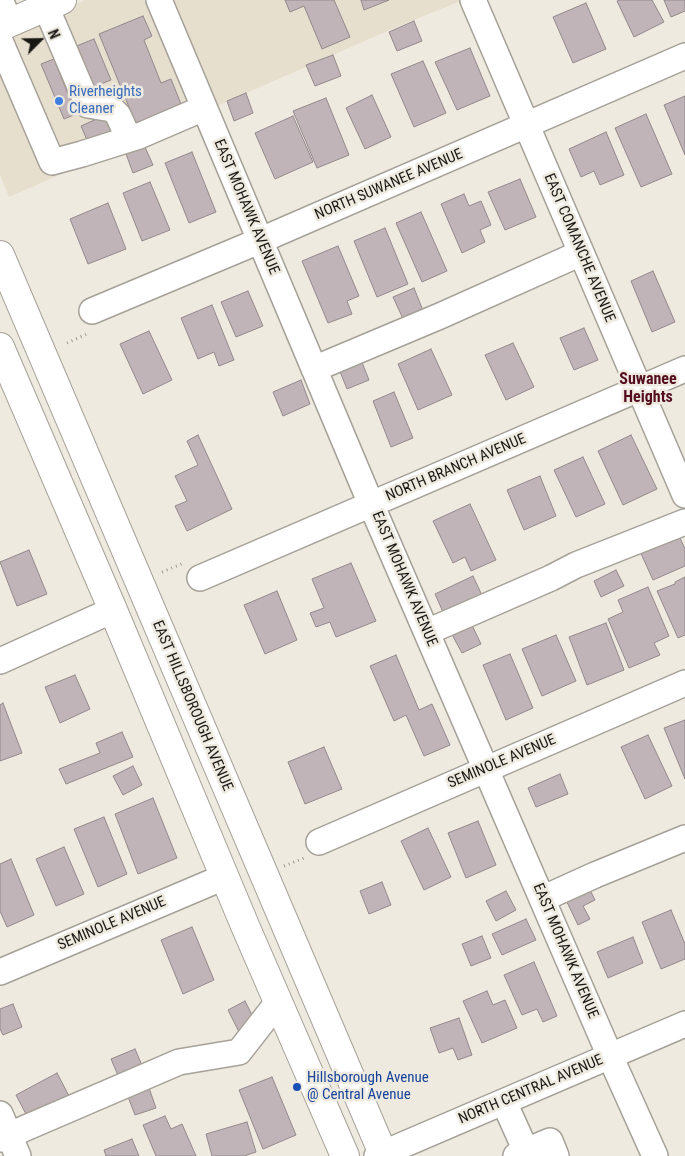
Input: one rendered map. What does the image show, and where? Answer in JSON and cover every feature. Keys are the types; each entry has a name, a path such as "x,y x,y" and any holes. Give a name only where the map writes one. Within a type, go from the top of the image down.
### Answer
{"main road":[{"path":"2,22 45,4"},
{"name":"EAST HILLSBOROUGH AVENUE","path":"0,255 382,1155"},
{"path":"0,348 113,610 224,877 345,1156"}],"street":[{"name":"EAST MOHAWK AVENUE","path":"159,0 314,369 610,1056 655,1156"},
{"name":"EAST COMANCHE AVENUE","path":"472,0 685,495"},
{"path":"45,4 88,105 112,109 118,115 129,139"},
{"path":"2,22 52,162 129,139 204,108"},
{"name":"NORTH SUWANEE AVENUE","path":"92,311 260,241 685,56"},
{"path":"314,369 440,316 581,253"},
{"name":"NORTH BRANCH AVENUE","path":"200,578 685,369"},
{"path":"427,632 551,578 576,565 685,522"},
{"path":"0,661 113,610"},
{"name":"SEMINOLE AVENUE","path":"319,842 685,684"},
{"path":"542,899 685,838"},
{"name":"SEMINOLE AVENUE","path":"0,972 224,877"},
{"path":"7,1136 179,1062 239,1052 278,1002"},
{"name":"NORTH CENTRAL AVENUE","path":"382,1155 685,1024"},
{"path":"504,1102 521,1154 550,1141 556,1156"}],"shaded area":[{"path":"85,0 144,0 194,116 9,197 0,175 0,37"},
{"path":"169,0 461,1 392,29 215,107"}],"building":[{"path":"285,0 334,0 350,37 322,49 304,6 290,12"},
{"path":"361,0 389,0 364,10"},
{"path":"652,0 664,22 634,37 617,1"},
{"path":"664,0 685,0 685,11 671,17"},
{"path":"586,3 606,49 573,63 553,17"},
{"path":"143,16 152,36 144,40 161,83 171,79 181,104 136,124 99,34"},
{"path":"414,21 422,41 397,51 389,32"},
{"path":"94,39 111,80 86,90 69,49"},
{"path":"470,48 490,96 457,110 435,62"},
{"path":"333,55 341,76 315,86 306,65"},
{"path":"54,59 76,114 64,119 41,64"},
{"path":"423,61 446,113 414,127 391,74"},
{"path":"246,93 253,113 234,121 227,101"},
{"path":"372,95 391,137 365,149 346,108"},
{"path":"685,96 685,155 664,105"},
{"path":"326,98 349,155 317,168 293,111"},
{"path":"108,114 117,136 90,147 81,126"},
{"path":"646,114 672,174 641,187 615,128"},
{"path":"293,116 313,162 275,179 255,133"},
{"path":"606,132 624,175 600,185 594,171 581,177 569,149"},
{"path":"145,147 153,165 133,173 126,154"},
{"path":"192,152 216,212 189,223 165,163"},
{"path":"520,179 536,217 505,230 488,192"},
{"path":"150,182 170,230 142,241 123,193"},
{"path":"464,194 469,206 481,201 491,225 480,230 485,242 462,253 441,204"},
{"path":"108,203 126,249 88,264 70,219"},
{"path":"421,212 447,271 422,282 396,223"},
{"path":"385,228 408,284 377,297 354,241"},
{"path":"338,246 359,296 347,301 352,314 328,323 302,261"},
{"path":"653,271 675,322 652,332 631,281"},
{"path":"414,288 424,313 404,321 393,297"},
{"path":"248,291 263,326 236,337 221,302"},
{"path":"212,305 234,360 219,366 214,352 198,359 181,318"},
{"path":"584,328 598,360 574,370 560,338"},
{"path":"149,331 172,380 143,394 120,344"},
{"path":"513,343 534,387 506,400 485,355"},
{"path":"431,349 452,395 418,410 398,364"},
{"path":"359,355 369,380 347,389 337,364"},
{"path":"301,380 310,404 283,416 273,392"},
{"path":"394,392 413,438 391,447 373,401"},
{"path":"198,435 232,509 187,531 175,506 187,501 175,476 198,465 187,441"},
{"path":"631,435 657,489 623,505 598,451"},
{"path":"583,457 605,504 576,517 554,470"},
{"path":"540,476 556,516 524,530 507,490"},
{"path":"470,504 496,560 471,571 465,557 453,563 433,521"},
{"path":"677,531 685,549 685,566 653,580 638,547"},
{"path":"29,550 47,594 17,606 0,562"},
{"path":"351,563 376,621 336,637 330,622 316,627 310,613 324,608 312,579"},
{"path":"616,570 624,586 601,597 594,581"},
{"path":"473,576 486,604 447,621 435,594"},
{"path":"685,577 685,635 678,638 657,591 675,584 675,582"},
{"path":"648,587 669,636 654,643 660,655 629,668 608,619 623,612 618,600"},
{"path":"277,591 297,640 265,654 244,605"},
{"path":"470,621 481,644 462,653 450,631"},
{"path":"606,623 624,670 587,685 569,637"},
{"path":"556,635 576,681 542,696 522,649"},
{"path":"510,654 533,708 506,720 483,665"},
{"path":"396,655 419,710 432,704 450,745 424,756 406,715 394,721 370,666"},
{"path":"75,675 90,709 60,723 45,687"},
{"path":"3,703 22,753 0,761 0,705"},
{"path":"685,720 685,779 664,728"},
{"path":"122,732 133,757 66,784 59,769 100,753 96,743"},
{"path":"648,735 672,786 645,799 621,747"},
{"path":"324,747 342,789 305,804 288,762"},
{"path":"133,766 142,785 123,795 113,776"},
{"path":"560,774 568,794 536,807 528,788"},
{"path":"153,798 177,858 138,874 115,814"},
{"path":"104,817 127,874 98,887 74,829"},
{"path":"478,821 496,865 466,878 448,833"},
{"path":"428,828 451,877 424,890 401,841"},
{"path":"64,847 84,894 56,906 36,859"},
{"path":"11,859 34,915 7,927 0,911 0,864"},
{"path":"382,882 391,905 369,914 360,891"},
{"path":"588,886 595,900 583,906 590,919 578,925 565,898"},
{"path":"506,891 516,910 496,921 486,901"},
{"path":"671,910 685,944 685,959 661,969 642,922"},
{"path":"526,919 536,940 502,955 492,934"},
{"path":"192,927 214,980 183,994 161,940"},
{"path":"482,936 491,958 471,966 462,944"},
{"path":"633,937 643,963 608,978 597,952"},
{"path":"534,962 557,1016 543,1022 537,1009 522,1015 504,975"},
{"path":"487,991 493,1005 505,1000 517,1028 482,1043 463,1001"},
{"path":"245,1001 257,1025 240,1034 228,1010"},
{"path":"13,1004 22,1027 3,1035 0,1029 0,1009"},
{"path":"459,1018 472,1055 458,1060 453,1048 439,1053 430,1028"},
{"path":"135,1049 144,1070 120,1080 111,1059"},
{"path":"57,1073 69,1096 28,1118 16,1095"},
{"path":"272,1077 296,1135 263,1149 239,1090"},
{"path":"147,1082 156,1108 135,1115 125,1089"},
{"path":"165,1116 171,1129 182,1124 196,1156 156,1156 143,1125"},
{"path":"247,1122 256,1152 244,1156 212,1156 206,1134"},
{"path":"132,1139 139,1156 106,1156 104,1150"}],"place":[{"name":"Riverheights Cleaner","path":"59,101"},
{"name":"Hillsborough Avenue @ Central Avenue","path":"297,1087"}],"district":[{"name":"Suwanee Heights","path":"648,389"}]}
